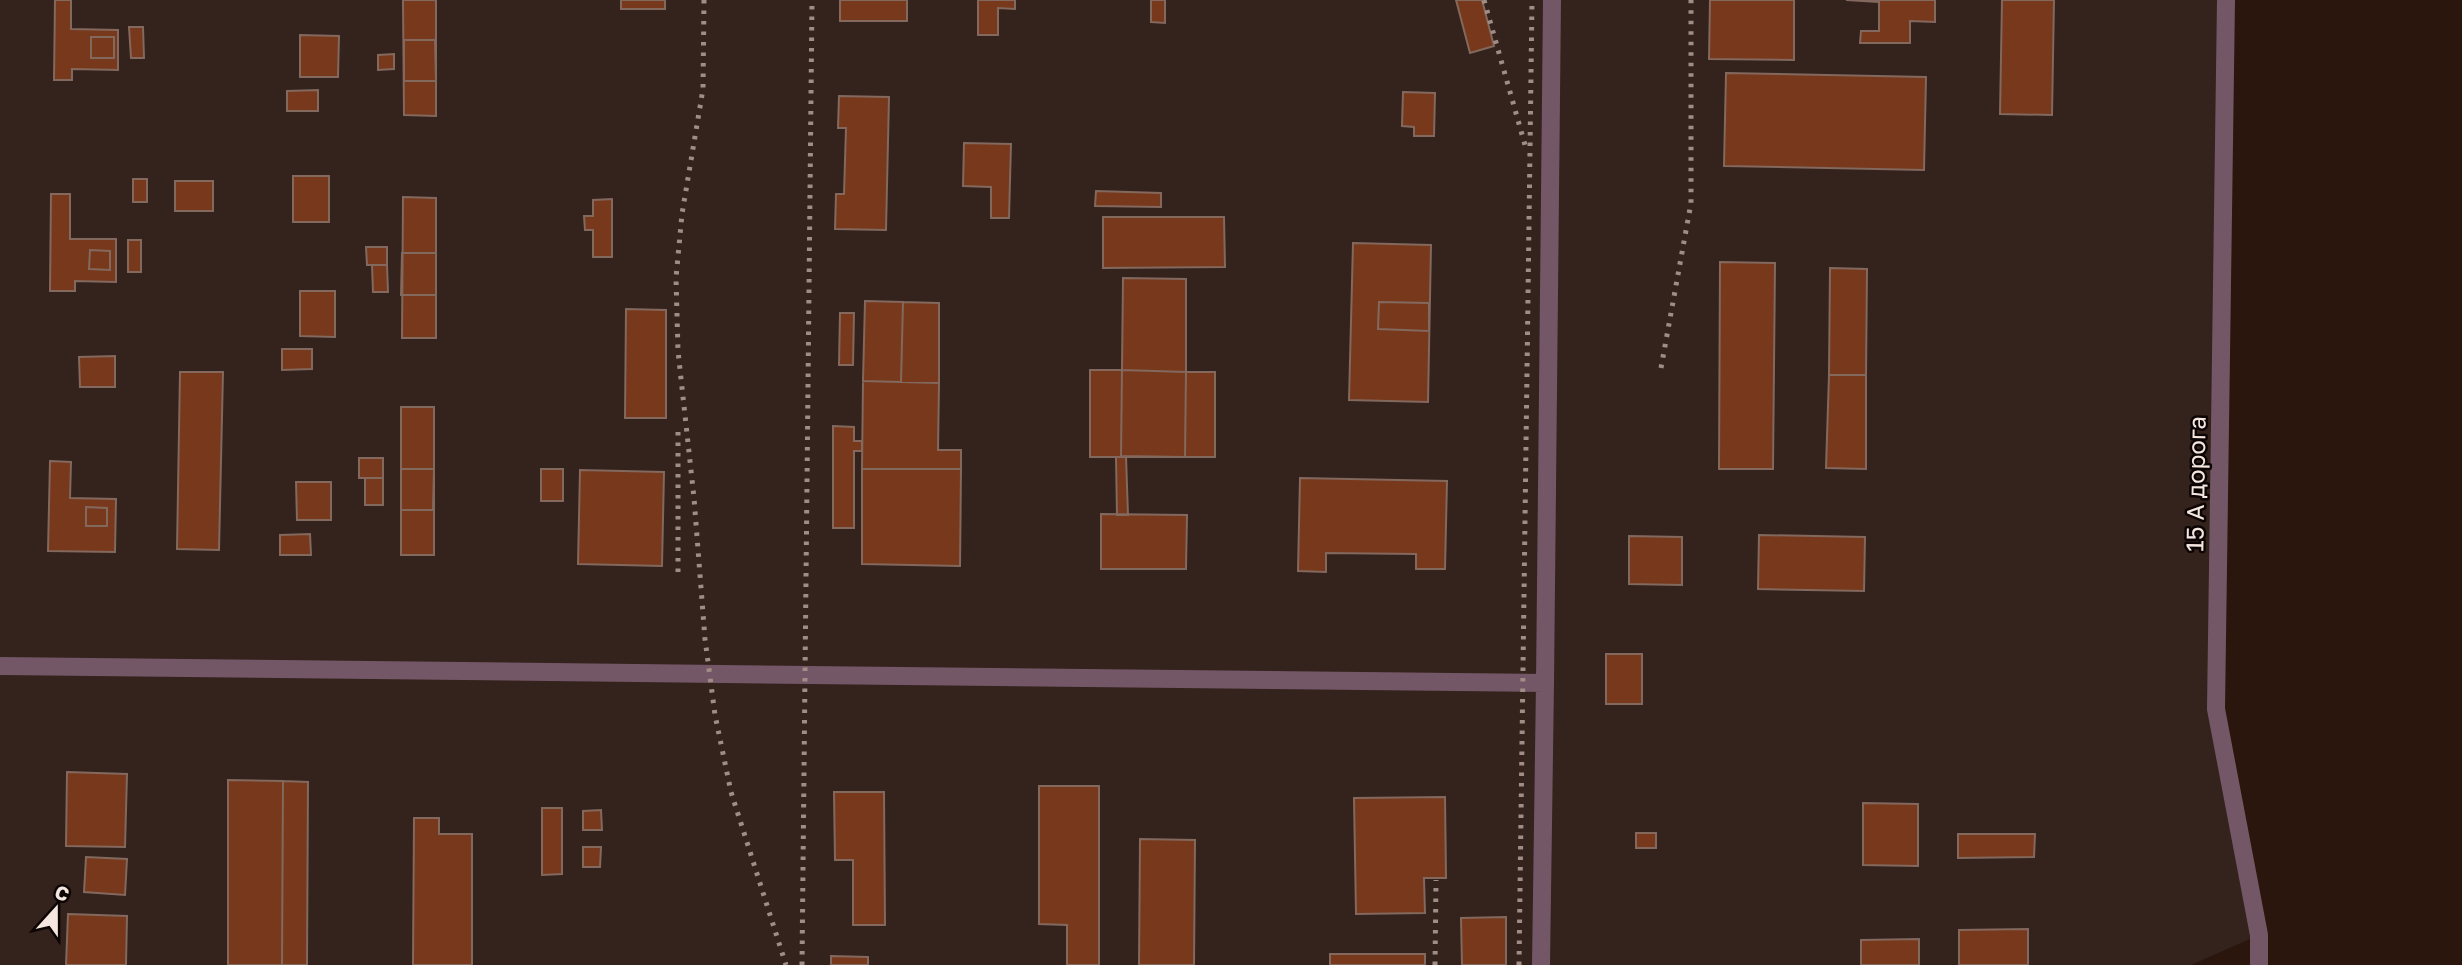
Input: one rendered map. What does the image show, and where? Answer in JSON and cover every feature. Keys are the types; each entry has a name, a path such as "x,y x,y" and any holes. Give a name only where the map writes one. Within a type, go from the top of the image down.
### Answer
{"street":[{"path":"1541,965 1552,0"},
{"name":"15 А дорога","path":"2226,0 2216,709 2259,935 2259,965"},
{"path":"0,666 1545,683"}],"shaded area":[{"path":"0,0 2226,0 2216,709 2259,935 2191,965 0,965"}],"building":[{"path":"55,0 71,0 71,29 118,30 118,70 72,69 72,80 54,80"},
{"path":"403,0 436,0 436,116 404,115"},
{"path":"621,0 665,0 665,9 621,9"},
{"path":"840,0 907,0 907,21 840,21"},
{"path":"978,0 1015,0 1015,9 998,8 998,35 978,35"},
{"path":"1151,0 1165,0 1165,23 1151,22"},
{"path":"1456,0 1482,0 1494,46 1470,53"},
{"path":"1710,0 1794,0 1794,60 1709,59"},
{"path":"1846,0 1935,0 1935,22 1910,21 1910,43 1860,43 1861,31 1879,31 1879,2"},
{"path":"2002,0 2054,0 2052,115 2000,114"},
{"path":"129,27 143,27 144,58 131,58"},
{"path":"300,35 339,36 338,77 300,77"},
{"path":"91,37 114,37 114,58 91,58"},
{"path":"404,40 435,40 436,81 404,81"},
{"path":"394,54 394,69 378,70 378,55"},
{"path":"1726,73 1926,77 1924,170 1724,166"},
{"path":"318,90 318,111 287,111 287,91"},
{"path":"1403,92 1435,93 1434,136 1414,136 1414,127 1402,126"},
{"path":"839,96 889,97 886,230 835,229 836,194 844,194 846,128 838,128"},
{"path":"964,143 1011,144 1009,218 991,218 991,187 963,186"},
{"path":"293,176 329,176 329,222 293,222"},
{"path":"133,179 147,179 147,202 133,202"},
{"path":"175,181 213,181 213,211 175,211"},
{"path":"1096,191 1161,193 1161,207 1095,206"},
{"path":"51,194 70,194 70,239 116,239 116,282 75,281 75,291 50,291"},
{"path":"403,197 436,198 436,338 402,338"},
{"path":"612,199 612,257 593,257 593,230 585,230 584,216 593,216 593,200"},
{"path":"1103,217 1224,217 1225,267 1103,268"},
{"path":"128,240 141,240 141,272 128,272"},
{"path":"1353,243 1431,245 1428,402 1349,400"},
{"path":"366,247 387,247 387,265 367,265"},
{"path":"90,250 110,251 110,270 89,269"},
{"path":"402,253 436,253 436,295 401,295"},
{"path":"1720,262 1775,263 1773,469 1719,469"},
{"path":"372,265 387,265 388,292 373,292"},
{"path":"1830,268 1867,269 1866,375 1829,375"},
{"path":"1123,278 1186,279 1186,372 1215,372 1215,457 1090,457 1090,370 1122,370"},
{"path":"300,291 335,291 335,337 300,336"},
{"path":"865,301 903,302 901,382 863,381"},
{"path":"903,302 939,303 939,383 901,382"},
{"path":"1379,302 1429,303 1429,331 1378,329"},
{"path":"626,309 666,310 666,418 625,418"},
{"path":"840,313 854,313 853,365 839,365"},
{"path":"282,349 312,349 312,369 282,370"},
{"path":"115,356 115,387 80,387 79,357"},
{"path":"1122,370 1186,372 1185,457 1121,456"},
{"path":"180,372 223,372 219,550 177,549"},
{"path":"1829,375 1866,375 1866,469 1826,468"},
{"path":"863,381 939,383 938,450 961,450 961,469 862,469"},
{"path":"401,407 434,407 434,555 401,555"},
{"path":"833,426 854,427 854,441 862,441 862,451 854,451 854,528 833,528"},
{"path":"1126,456 1128,515 1117,515 1116,457"},
{"path":"359,458 383,458 383,478 359,478"},
{"path":"50,461 71,462 70,498 116,499 115,552 48,551"},
{"path":"401,469 434,469 433,510 401,510"},
{"path":"541,469 563,469 563,501 541,501"},
{"path":"862,469 961,469 960,566 862,564"},
{"path":"580,470 664,472 662,566 578,564"},
{"path":"365,478 383,478 383,505 365,505"},
{"path":"1300,478 1447,481 1445,569 1416,569 1416,554 1326,553 1326,572 1298,571"},
{"path":"296,482 331,482 331,520 297,520"},
{"path":"86,507 107,508 107,526 86,526"},
{"path":"1101,514 1187,515 1186,569 1101,569"},
{"path":"310,534 311,555 280,555 280,535"},
{"path":"1759,535 1865,537 1864,591 1758,589"},
{"path":"1629,536 1682,537 1682,585 1629,584"},
{"path":"1606,654 1642,654 1642,704 1606,704"},
{"path":"67,772 127,774 125,847 66,846"},
{"path":"228,780 283,781 282,965 228,965"},
{"path":"283,781 308,782 307,965 282,965"},
{"path":"1039,786 1099,786 1099,965 1067,965 1067,925 1039,924"},
{"path":"834,792 884,792 885,925 853,925 853,860 835,860"},
{"path":"1445,797 1446,878 1424,878 1425,913 1356,914 1354,798"},
{"path":"1863,803 1918,804 1918,866 1863,865"},
{"path":"542,808 562,808 562,874 542,875"},
{"path":"601,810 602,830 583,830 583,811"},
{"path":"414,818 439,818 439,834 472,834 472,965 413,965"},
{"path":"1636,833 1656,833 1656,848 1636,848"},
{"path":"1958,834 2035,834 2034,857 1958,858"},
{"path":"1140,839 1195,840 1194,965 1139,965"},
{"path":"583,847 601,847 600,867 583,867"},
{"path":"86,857 127,859 125,895 84,892"},
{"path":"68,914 127,916 126,965 66,965"},
{"path":"1506,917 1506,965 1462,965 1461,918"},
{"path":"2028,929 2028,965 1959,965 1959,930"},
{"path":"1919,939 1919,965 1861,965 1861,940"},
{"path":"1330,954 1425,954 1425,965 1330,965"},
{"path":"831,956 868,957 868,965 831,965"}],"railway":[{"path":"704,0 703,89 682,214 676,278 678,351 694,498 705,639 715,715 731,792 786,965"},
{"path":"802,965 812,0"},
{"path":"1484,0 1525,145"},
{"path":"1519,965 1532,0"},
{"path":"1661,368 1691,203 1691,0"},
{"path":"678,432 678,572"},
{"path":"1435,965 1436,880"}]}
